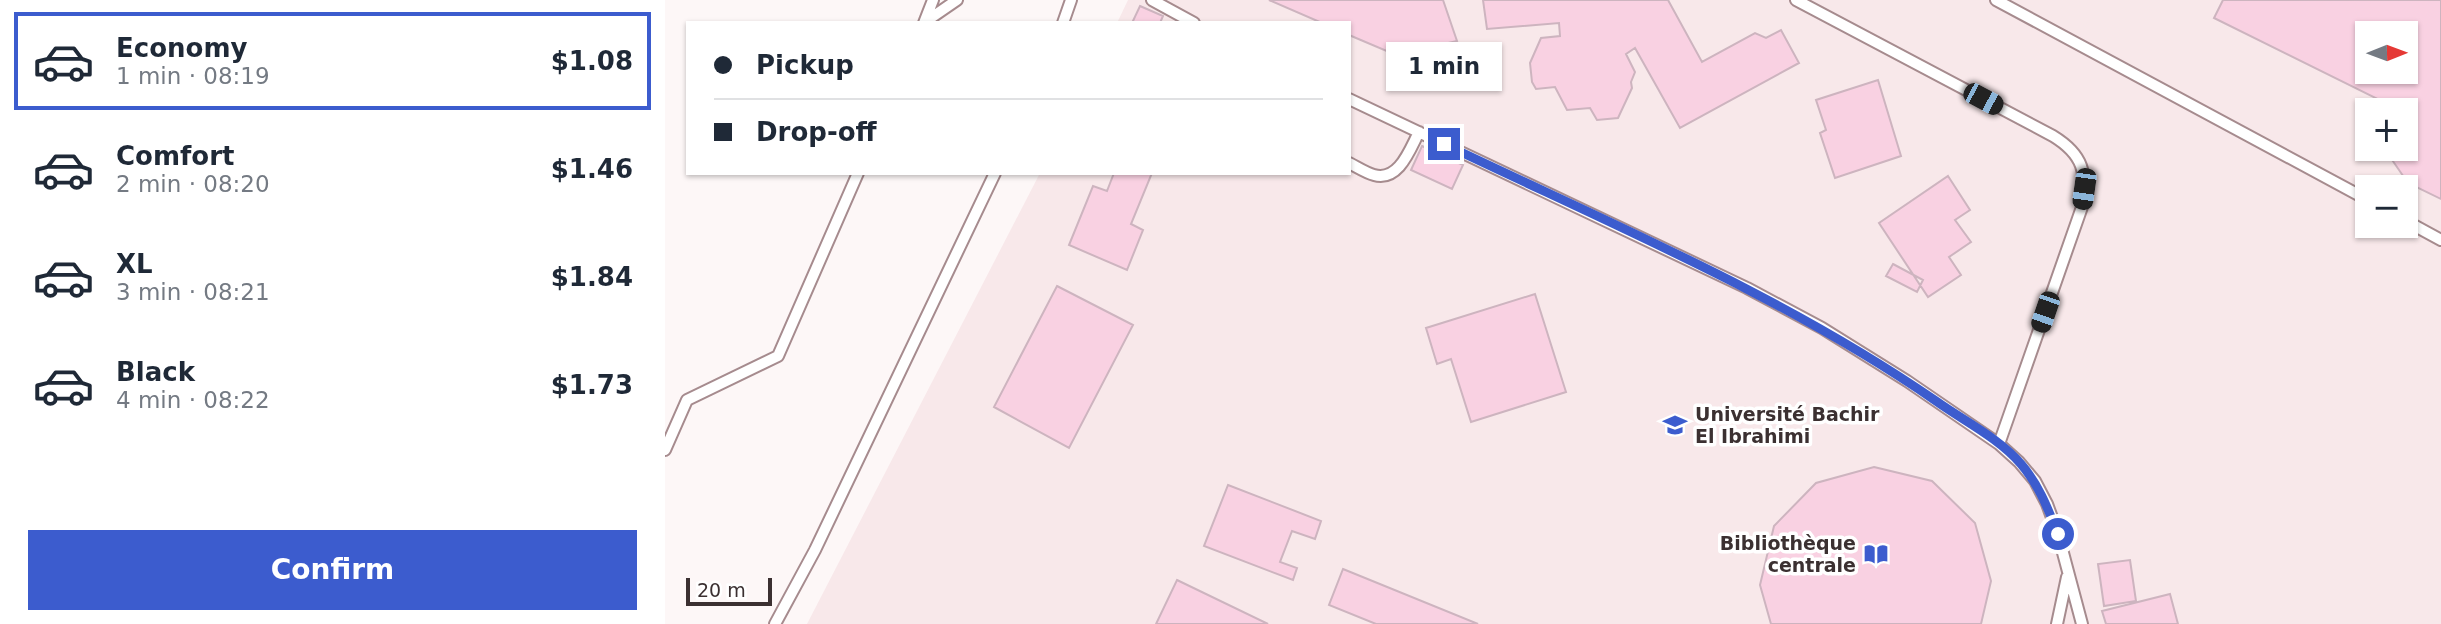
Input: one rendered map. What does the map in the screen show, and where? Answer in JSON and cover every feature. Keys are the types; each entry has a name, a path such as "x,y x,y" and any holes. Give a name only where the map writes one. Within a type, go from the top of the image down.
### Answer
{"lane":[{"path":"925,21 933,0"},
{"path":"926,21 957,0"},
{"path":"1064,21 1071,0"},
{"path":"1152,0 1191,21"},
{"path":"1796,0 2053,136 2068,145 2077,156 2083,172 2082,207 1999,444"},
{"path":"1996,0 2355,193"},
{"path":"1351,100 1747,288 1822,328 1999,444 2035,481 2058,534 2082,624"},
{"path":"1351,164 1375,176 1395,172 1419,132"},
{"path":"665,450 687,400 778,356 858,175"},
{"path":"775,624 815,550 994,175"},
{"path":"2418,228 2441,240"},
{"path":"2057,624 2067,574"}],"shaded area":[{"name":"Université Bachir El Ibrahimi","path":"1128,0 2441,0 2441,624 807,624 1039,175 1351,175 1351,21 1118,21"}],"building":[{"path":"1269,0 1443,0 1457,41 1396,55 1351,36 1351,21 1317,21"},
{"path":"1483,0 1668,0 1702,62 1755,33 1766,38 1781,30 1799,63 1680,128 1635,48 1626,54 1635,72 1632,88 1618,118 1597,120 1590,108 1567,110 1555,87 1536,89 1532,82 1530,63 1541,38 1560,36 1559,23 1487,29"},
{"path":"2223,0 2441,0 2441,199 2418,188 2418,175 2402,175 2393,161 2418,161 2418,98 2376,98 2214,18"},
{"path":"1140,6 1163,16 1161,21 1133,21"},
{"path":"1878,80 1901,156 1835,178 1820,133 1826,130 1816,100"},
{"path":"1422,146 1463,165 1452,189 1411,170"},
{"path":"1113,175 1151,175 1131,224 1143,230 1127,270 1069,245 1093,186 1107,191"},
{"path":"1948,176 1970,210 1955,220 1971,242 1949,257 1961,275 1928,297 1879,223"},
{"path":"1893,264 1923,280 1917,292 1886,276"},
{"path":"1057,286 1133,325 1069,448 994,407"},
{"path":"1535,294 1566,392 1471,422 1451,359 1437,364 1426,328"},
{"name":"Bibliothèque centrale","path":"1874,467 1932,481 1975,523 1991,581 1981,624 1771,624 1760,585 1774,526 1816,483"},
{"path":"1228,485 1321,521 1315,539 1292,531 1280,562 1297,568 1293,580 1204,546"},
{"path":"2130,560 2136,601 2104,606 2098,564"},
{"path":"1343,569 1478,624 1376,624 1329,605"},
{"path":"1177,580 1268,624 1156,624"},
{"path":"2170,594 2178,624 2106,624 2102,611"}],"place":[{"name":"Université Bachir El Ibrahimi","path":"1675,425"},
{"name":"Bibliothèque centrale","path":"1876,554"}],"route":[{"path":"1444,144 1747,288 1822,328 1999,444 2035,481 2058,534"}]}
